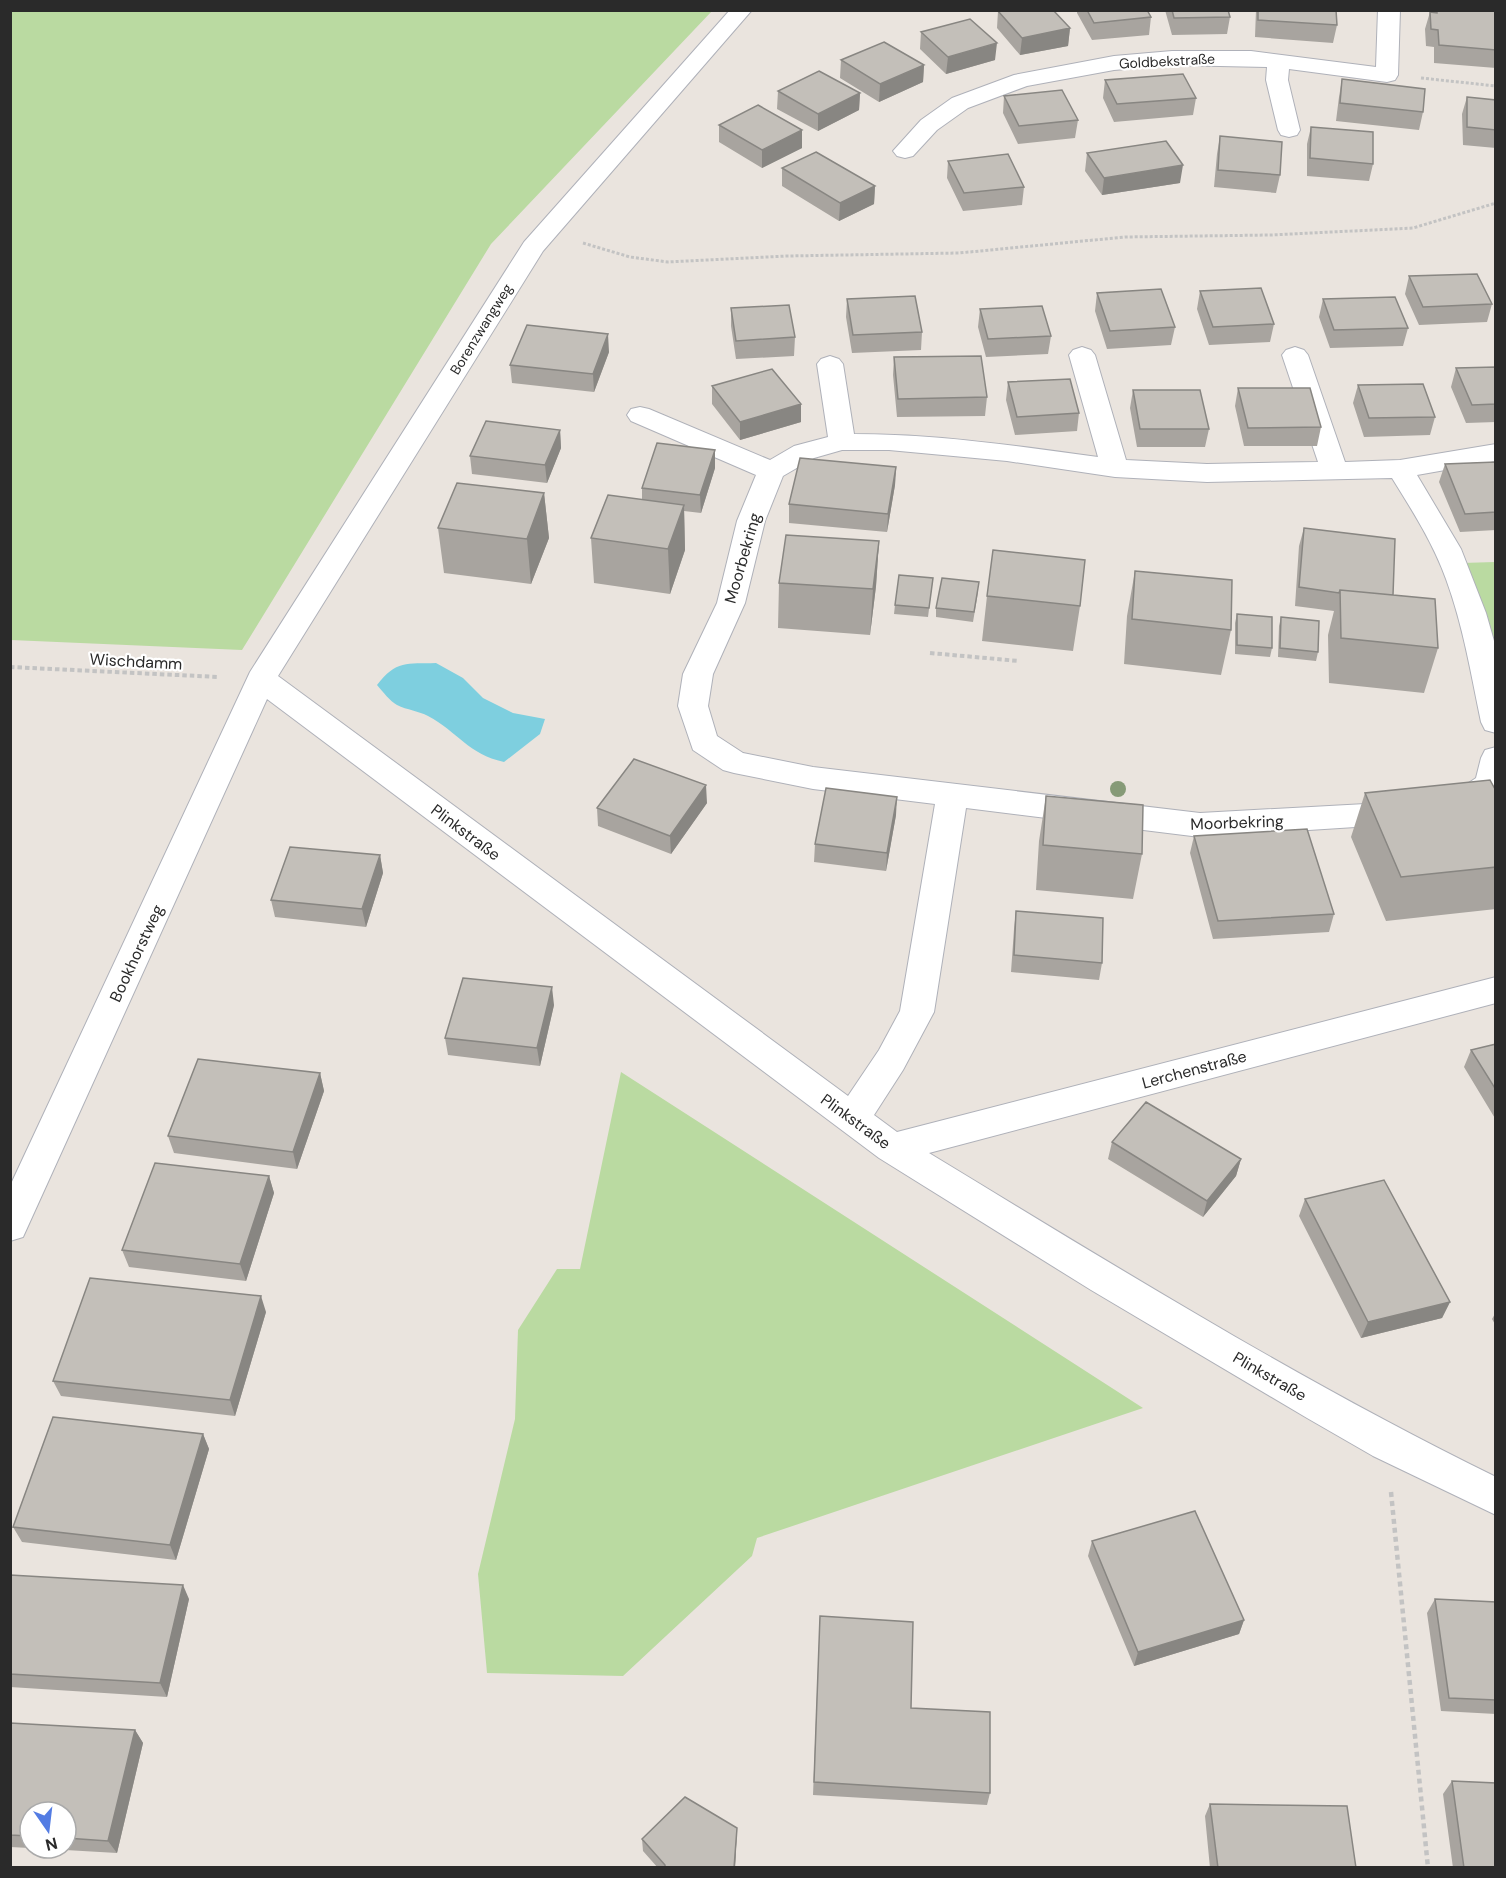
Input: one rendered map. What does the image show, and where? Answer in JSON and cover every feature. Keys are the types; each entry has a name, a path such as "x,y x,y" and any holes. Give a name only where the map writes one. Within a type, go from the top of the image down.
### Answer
{"street":[{"name":"Borenzwangweg","path":"261,679 533,247 742,10"},
{"path":"1387,75 1389,10"},
{"name":"Goldbekstraße","path":"905,151 929,125 960,103 1022,80 1114,63 1172,58 1251,58 1387,75"},
{"path":"1278,62 1277,80 1289,130"},
{"path":"1082,355 1115,468"},
{"path":"1295,355 1335,471"},
{"path":"830,364 842,442"},
{"path":"640,416 771,471 804,452 842,442 889,442 1007,453 1115,468 1207,473 1400,469 1496,452"},
{"path":"1400,469 1434,523 1460,578 1480,641 1496,722"},
{"name":"Moorbekring","path":"771,471 752,521 731,603 698,674 693,705 704,742 734,762 813,778 1200,825 1414,813 1462,803 1490,784 1496,758"},
{"name":"Plinkstraße","path":"261,679 892,1148 1104,1279 1387,1443 1496,1497"},
{"name":"Bookhorstweg","path":"10,1226 261,679"},
{"path":"852,1119 891,1060 917,1012 952,796"},
{"name":"Lerchenstraße","path":"892,1148 1496,990"}],"path":[{"path":"1387,75 1496,86"},
{"path":"533,247 587,243 630,257 668,262 787,256 960,253 1125,237 1271,235 1413,228 1496,203"},
{"path":"930,653 1019,661"},
{"name":"Wischdamm","path":"10,667 261,679"},
{"path":"1387,1443 1428,1868"}],"green space":[{"path":"11,10 712,11 491,244 242,650 11,640"},
{"path":"1495,562 1495,670 1462,563"},
{"path":"621,1072 1143,1408 757,1538 752,1556 623,1676 487,1673 478,1574 515,1419 518,1330 557,1269 580,1269"}],"water":[{"path":"436,663 463,678 483,698 513,713 545,719 540,734 504,762 481,754 428,716 397,705 377,685 396,667"}],"building":[{"path":"1053,10 1070,28 1022,38 998,11"},
{"path":"1087,10 1147,10 1151,17 1094,23"},
{"path":"1172,10 1228,10 1230,17 1174,18"},
{"path":"1258,10 1336,10 1337,25 1258,20"},
{"path":"1437,10 1496,10 1496,50 1439,45 1438,30 1431,29 1430,12 1437,13"},
{"path":"970,19 997,43 948,57 921,32"},
{"path":"884,42 924,65 880,84 841,60"},
{"path":"819,71 860,93 818,114 778,91"},
{"path":"1183,74 1196,98 1117,104 1105,80"},
{"path":"1342,79 1425,89 1423,112 1340,103"},
{"path":"1062,90 1078,120 1019,126 1004,96"},
{"path":"1467,97 1496,100 1496,130 1467,127"},
{"path":"758,105 802,130 762,150 719,125"},
{"path":"1311,127 1373,132 1373,164 1310,158"},
{"path":"1220,136 1282,142 1280,175 1218,170"},
{"path":"1166,141 1183,165 1104,178 1087,153"},
{"path":"816,152 875,186 840,203 782,168"},
{"path":"1008,154 1024,187 964,193 948,161"},
{"path":"1477,274 1492,304 1423,307 1409,276"},
{"path":"1261,288 1274,324 1213,327 1200,291"},
{"path":"1161,289 1175,327 1110,331 1097,293"},
{"path":"915,296 922,332 853,335 847,299"},
{"path":"1395,297 1408,328 1334,330 1323,299"},
{"path":"789,305 795,337 736,341 731,308"},
{"path":"1042,306 1051,336 988,339 980,309"},
{"path":"527,325 608,334 593,374 510,365"},
{"path":"981,356 987,397 898,399 894,357"},
{"path":"1496,367 1496,404 1472,405 1456,368"},
{"path":"772,369 801,404 740,422 712,386"},
{"path":"1070,379 1079,413 1017,417 1008,382"},
{"path":"1423,384 1435,417 1369,418 1358,385"},
{"path":"1238,388 1310,388 1321,427 1248,428"},
{"path":"1133,390 1200,390 1209,429 1140,429"},
{"path":"486,421 560,430 545,465 470,456"},
{"path":"657,443 715,450 700,495 642,488"},
{"path":"800,458 896,467 888,514 789,504"},
{"path":"1496,462 1496,512 1465,514 1445,464"},
{"path":"457,483 544,493 527,539 438,528"},
{"path":"608,495 684,505 668,549 591,538"},
{"path":"1304,528 1395,539 1393,595 1340,590 1339,593 1299,587"},
{"path":"786,535 879,541 873,589 779,583"},
{"path":"993,550 1085,560 1080,606 987,596"},
{"path":"1135,571 1232,580 1231,630 1132,619"},
{"path":"899,575 933,578 929,608 895,605"},
{"path":"942,578 979,582 974,612 936,608"},
{"path":"1340,590 1435,599 1438,648 1341,638"},
{"path":"1237,614 1272,617 1272,648 1237,645"},
{"path":"1281,617 1319,621 1318,652 1280,648"},
{"path":"634,759 706,785 670,836 597,808"},
{"path":"1490,780 1496,791 1496,867 1401,877 1365,793"},
{"path":"826,788 897,797 887,853 815,844"},
{"path":"1046,796 1143,805 1142,854 1043,845"},
{"path":"1307,829 1334,914 1218,921 1194,836"},
{"path":"290,847 380,855 362,909 271,900"},
{"path":"1016,911 1103,918 1102,963 1014,955"},
{"path":"463,978 552,987 537,1048 445,1038"},
{"path":"1496,1044 1496,1090 1471,1050"},
{"path":"198,1059 320,1073 293,1152 168,1136"},
{"path":"1146,1102 1241,1159 1207,1201 1112,1142"},
{"path":"155,1163 269,1176 240,1264 122,1250"},
{"path":"1384,1180 1450,1302 1368,1322 1305,1199"},
{"path":"90,1278 261,1296 230,1400 53,1381"},
{"path":"53,1417 203,1434 170,1545 13,1527"},
{"path":"1195,1511 1244,1620 1138,1652 1092,1541"},
{"path":"10,1575 183,1585 160,1683 10,1674"},
{"path":"1435,1599 1496,1602 1496,1700 1449,1698"},
{"path":"820,1616 913,1622 911,1708 990,1712 990,1793 814,1782"},
{"path":"10,1723 135,1730 108,1841 78,1839 78,1800 18,1800 18,1835 10,1835"},
{"path":"1452,1781 1496,1783 1496,1868 1464,1868"},
{"path":"685,1797 737,1828 734,1868 665,1868 665,1865 642,1839"},
{"path":"1210,1804 1347,1806 1356,1868 1218,1868"}]}
